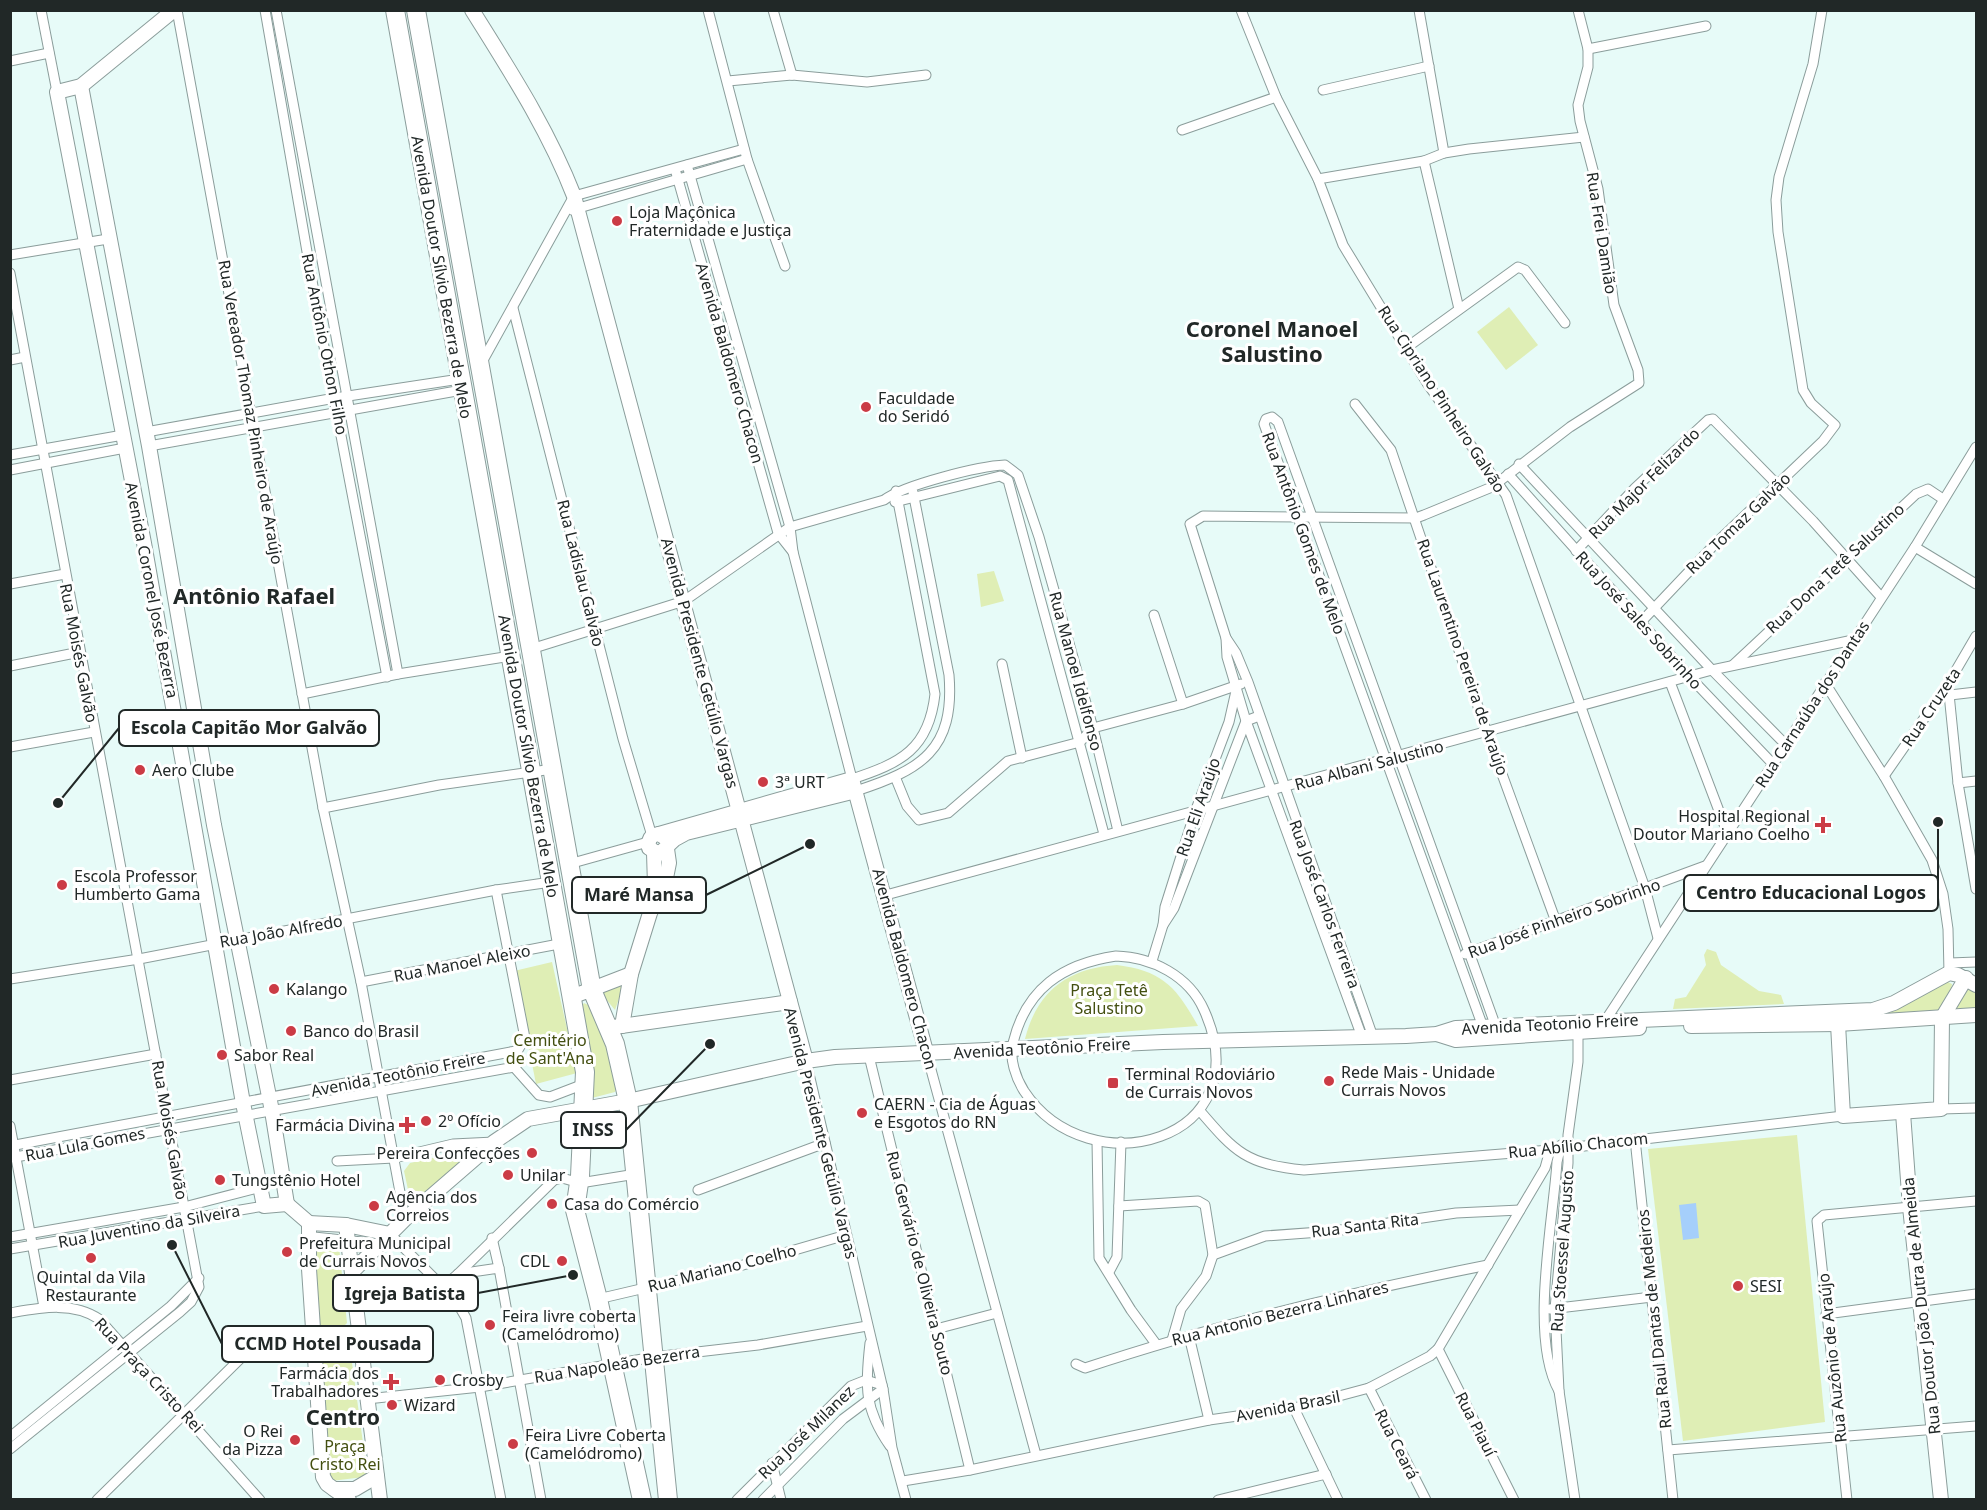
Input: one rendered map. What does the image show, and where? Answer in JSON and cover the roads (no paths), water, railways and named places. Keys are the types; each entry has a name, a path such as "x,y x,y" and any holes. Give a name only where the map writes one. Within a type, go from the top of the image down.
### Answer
{"highway":[{"name":"Avenida Doutor Sílvio Bezerra de Melo","path":"395,10 551,882 574,996 585,1084 580,1183 575,1210 598,1299 642,1500"},
{"name":"Avenida Doutor Sílvio Bezerra de Melo","path":"416,10 592,990 615,1027 618,1056 628,1101 668,1500"},
{"path":"636,1474 664,1466"}],"street":[{"name":"Avenida Coronel José Bezerra","path":"41,10 167,666 217,943 244,1110 264,1206"},
{"path":"57,92 81,86 176,10"},
{"name":"Rua Vereador Thomaz Pinheiro de Araújo","path":"176,10 323,808 345,919 361,982 405,1219"},
{"name":"Rua Antônio Othon Filho","path":"265,10 318,315 338,410 387,677"},
{"name":"Rua Antônio Othon Filho","path":"276,10 330,312 399,674"},
{"name":"Avenida Presidente Getúlio Vargas","path":"472,10 542,121 557,151 575,202 806,1061 871,1337 892,1448 903,1481 906,1500"},
{"path":"708,10 746,154 785,266"},
{"path":"773,10 792,75"},
{"name":"Rua Cipriano Pinheiro Galvão","path":"1241,10 1276,97 1318,179 1343,245 1427,383 1498,483 1514,517 1645,888 1658,938"},
{"path":"1419,10 1444,153"},
{"name":"Rua Frei Damião","path":"1519,464 1639,383 1638,370 1614,305 1606,261 1598,189 1578,105 1588,67 1588,49 1578,10"},
{"name":"Rua Tomaz Galvão","path":"1641,622 1823,441 1835,425 1811,403 1803,390 1776,219 1779,177 1807,89 1822,10"},
{"path":"1588,49 1706,26"},
{"path":"10,61 49,53"},
{"path":"1323,90 1429,66"},
{"path":"728,81 792,75 867,82 926,75"},
{"name":"Avenida Coronel José Bezerra","path":"81,86 108,239 148,439 214,825 270,1104 287,1204"},
{"path":"280,95 291,93"},
{"path":"1182,130 1276,97"},
{"path":"1318,179 1424,161 1444,153 1584,137"},
{"path":"479,367 562,215 575,202 746,154"},
{"path":"1424,161 1459,309"},
{"name":"Avenida Baldomero Chacon","path":"688,170 790,527 793,552 854,785 886,895 1036,1455"},
{"name":"Avenida Baldomero Chacon","path":"676,174 778,533 793,552"},
{"path":"298,200 310,198"},
{"path":"10,255 108,239"},
{"path":"1407,348 1518,267 1525,270 1565,323"},
{"name":"Rua Moisés Galvão","path":"10,273 94,732 139,959 186,1220 199,1278 198,1293 191,1302 125,1350"},
{"name":"Rua Ladislau Galvão","path":"513,308 623,739 658,843"},
{"path":"318,315 330,312"},
{"path":"10,360 25,357"},
{"path":"148,439 252,413 335,398 461,385"},
{"path":"148,439 254,426 461,385"},
{"name":"Rua Laurentino Pereira de Araújo","path":"1356,404 1391,450 1416,518 1487,733 1555,919"},
{"name":"Rua Antônio Gomes de Melo","path":"1272,417 1278,422 1470,952 1489,1027 1457,957 1430,884 1264,424 1266,419 1272,417"},
{"name":"Rua Major Felizardo","path":"1576,551 1686,439 1708,420 1713,419 1778,485"},
{"path":"10,455 42,448 124,441"},
{"path":"10,470 45,463 124,441"},
{"name":"Rua Carnaúba dos Dantas","path":"1605,1021 1915,547 1977,447"},
{"path":"1298,518 1416,518 1460,503 1498,483 1519,464"},
{"name":"Rua José Sales Sobrinho","path":"1519,464 1712,670 1786,745"},
{"name":"Rua Manoel Idelfonso","path":"912,487 1005,465 1018,475 1040,537 1118,831"},
{"name":"Rua José Sales Sobrinho","path":"1508,474 1689,676 1773,764"},
{"name":"Rua Manoel Idelfonso","path":"914,497 1003,476 1008,480 1104,834"},
{"path":"1778,485 1881,597"},
{"path":"531,649 684,601 778,533 790,527 884,500 896,491 912,487 949,675 951,699 948,722 939,740 922,760 896,778 854,785 741,816 658,843 569,864"},
{"name":"Rua Dona Tetê Salustino","path":"1732,666 1916,494 1928,489 1943,499"},
{"path":"854,785 904,757 922,738 933,718 935,694 896,491"},
{"path":"884,500 899,502 914,497"},
{"path":"1020,518 1030,513"},
{"name":"Rua José Carlos Ferreira","path":"1298,518 1197,518 1190,524 1190,528 1226,638 1227,657 1246,721 1367,1037"},
{"path":"1915,547 1977,584"},
{"path":"10,584 65,574"},
{"path":"1325,590 1337,586"},
{"path":"1154,615 1183,704"},
{"path":"158,621 178,616"},
{"name":"Rua Cruzeta","path":"1884,776 1948,684 1977,636"},
{"name":"Rua José Carlos Ferreira","path":"1226,638 1236,653 1248,682 1367,1037"},
{"name":"Rua Albani Salustino","path":"886,895 1104,834 1212,808 1271,790 1386,761 1689,676 1853,640"},
{"path":"1345,646 1357,642"},
{"path":"10,666 80,652"},
{"path":"302,694 399,674 512,656"},
{"path":"167,666 186,662"},
{"path":"1002,664 1022,758"},
{"path":"896,778 912,814 919,820 925,820 948,813 1001,766 1080,742 1090,731 1248,682"},
{"path":"1670,682 1727,832"},
{"path":"1825,684 1884,776 1939,878 1948,929 1949,968"},
{"path":"1948,684 1958,783 1977,889"},
{"name":"Rua Eli Araújo","path":"1163,926 1163,912 1195,812 1229,722 1236,687"},
{"path":"1950,695 1977,692"},
{"path":"1365,704 1378,699"},
{"path":"174,708 193,703"},
{"path":"1246,721 1259,716"},
{"name":"Rua Eli Araújo","path":"1152,961 1163,926 1174,908 1246,721"},
{"path":"10,747 94,732"},
{"path":"323,808 439,785 553,768"},
{"path":"1958,783 1977,781"},
{"path":"188,786 207,782"},
{"path":"196,830 214,825"},
{"path":"1413,835 1426,830"},
{"path":"658,843 651,913 615,1027 790,1002"},
{"path":"200,849 218,845"},
{"name":"Rua José Pinheiro Sobrinho","path":"1457,957 1555,919 1705,866"},
{"path":"1430,884 1443,879"},
{"name":"Rua João Alfredo","path":"10,979 139,959 496,890 551,882"},
{"path":"496,890 525,1038 518,1050 511,1052 514,1067 539,1095 550,1096 585,1084"},
{"path":"208,895 227,891"},
{"name":"Rua Manoel Aleixo","path":"361,982 564,943"},
{"path":"1136,957 1152,961 1180,980 1199,999 1216,1040 1216,1070 1210,1095 1200,1111 1185,1125 1154,1138 1120,1142 1097,1141 1061,1128 1041,1113 1020,1084 1014,1068 1011,1049 1023,1014 1037,993 1056,976 1077,964 1098,959 1136,957"},
{"path":"1949,968 1977,962"},
{"path":"1949,968 1971,982"},
{"name":"Avenida Teotonio Freire","path":"1437,1034 1456,1040 1837,1017 1873,1010 1894,1002 1949,968"},
{"path":"1941,1109 1942,1018 1971,982 1977,968"},
{"path":"574,996 631,974"},
{"path":"1837,1017 1843,1116"},
{"name":"Avenida Teotonio Freire","path":"1437,1034 1456,1028 1605,1021 1837,1017 1975,1018"},
{"name":"Avenida Brasil","path":"1568,1148 1576,1082 1578,1032"},
{"name":"Avenida Teotônio Freire","path":"494,1142 528,1119 628,1101 806,1061 1216,1040 1437,1034"},
{"name":"Avenida Teotônio Freire","path":"270,1104 511,1052"},
{"path":"10,1080 156,1054"},
{"name":"Rua Gervário de Oliveira Souto","path":"869,1056 970,1470"},
{"name":"Rua Lula Gomes","path":"12,1145 168,1115 244,1110 270,1104 380,1093 514,1067"},
{"path":"432,1068 434,1082"},
{"name":"Rua Lula Gomes","path":"14,1158 170,1129 270,1104"},
{"name":"Rua Abílio Chacom","path":"1200,1111 1232,1148 1254,1161 1282,1168 1304,1170 1568,1148 1843,1116 1977,1108"},
{"name":"Rua Doutor João Dutra de Almeida","path":"1903,1113 1910,1207 1941,1500"},
{"path":"10,1126 14,1158 44,1307"},
{"name":"Avenida Brasil","path":"903,1481 970,1470 1209,1420 1294,1408 1369,1388 1430,1356 1438,1349 1554,1149 1568,1135"},
{"name":"Rua Raul Dantas de Medeiros","path":"1635,1139 1673,1500"},
{"path":"1097,1141 1099,1258 1131,1310 1156,1344"},
{"path":"337,1161 394,1158 453,1144 494,1142"},
{"path":"354,1270 405,1219 494,1142"},
{"path":"1109,1272 1117,1257 1120,1142"},
{"path":"698,1190 825,1143"},
{"name":"Rua Stoessel Augusto","path":"1568,1148 1554,1253 1550,1310 1551,1344 1575,1500"},
{"name":"Rua Stoessel Augusto","path":"1554,1149 1554,1253"},
{"path":"442,1288 547,1185 562,1178 580,1183 636,1174"},
{"name":"Rua Juventino da Silveira","path":"10,1237 184,1207 284,1180"},
{"path":"1910,1207 1977,1201"},
{"path":"1119,1206 1201,1202 1205,1205 1213,1255 1206,1276 1181,1309 1172,1340"},
{"path":"287,1204 309,1223 346,1226 390,1234 461,1306 466,1318 501,1500"},
{"name":"Rua Juventino da Silveira","path":"10,1249 287,1204"},
{"name":"Rua Auzônio de Araújo","path":"1847,1500 1817,1221 1820,1217 1910,1207"},
{"name":"Rua Santa Rita","path":"1213,1255 1264,1236 1334,1231 1456,1213 1520,1210"},
{"path":"100,1222 102,1234"},
{"path":"309,1223 323,1477 327,1484 349,1500"},
{"path":"346,1226 354,1270 359,1341 380,1500"},
{"name":"Rua Mariano Coelho","path":"598,1299 772,1258 846,1234"},
{"path":"492,1238 542,1500"},
{"path":"309,1239 376,1246"},
{"name":"Rua Antonio Bezerra Linhares","path":"1076,1364 1085,1368 1156,1344 1362,1290 1488,1265"},
{"path":"458,1274 499,1268"},
{"path":"1826,1314 1977,1294"},
{"path":"1550,1310 1652,1297"},
{"name":"Rua Praça Cristo Rei","path":"10,1313 44,1307 91,1314 184,1412 260,1500"},
{"path":"936,1329 998,1313"},
{"name":"Rua Napoleão Bezerra","path":"367,1399 480,1387 654,1357 758,1345 867,1326"},
{"path":"1189,1336 1209,1420"},
{"name":"Avenida Presidente Getúlio Vargas","path":"871,1337 866,1380 867,1400 881,1433 892,1448"},
{"path":"98,1500 184,1412 247,1352 359,1341"},
{"name":"Rua Piauí","path":"1438,1349 1514,1500"},
{"path":"10,1437 125,1350"},
{"path":"10,1449 125,1350"},
{"name":"Rua José Milanez","path":"737,1500 851,1386 866,1380 882,1387 843,1419 763,1500"},
{"name":"Rua Ceará","path":"1369,1388 1426,1500"},
{"path":"1294,1408 1338,1500"},
{"path":"1668,1450 1977,1426"},
{"path":"772,1463 781,1500"},
{"path":"1218,1500 1326,1474"},
{"path":"334,1489 355,1489 377,1476"},
{"path":"244,1500 253,1492"}],"water":[{"path":"1696,1203 1699,1238 1683,1240 1679,1205"}],"place":[{"name":"Loja Maçônica Fraternidade e Justiça","path":"617,221"},
{"name":"Faculdade do Seridó","path":"866,407"},
{"name":"Aero Clube","path":"140,770"},
{"name":"3ª URT","path":"763,782"},
{"name":"Escola Capitão Mor Galvão","path":"58,803"},
{"name":"Centro Educacional Logos","path":"1938,822"},
{"name":"Hospital Regional Doutor Mariano Coelho","path":"1823,825"},
{"name":"Maré Mansa","path":"810,844"},
{"name":"Escola Professor Humberto Gama","path":"62,885"},
{"name":"Kalango","path":"274,989"},
{"name":"Banco do Brasil","path":"291,1031"},
{"name":"INSS","path":"710,1044"},
{"name":"Sabor Real","path":"222,1055"},
{"name":"Rede Mais - Unidade Currais Novos","path":"1329,1081"},
{"name":"Terminal Rodoviário de Currais Novos","path":"1113,1083"},
{"name":"CAERN - Cia de Águas e Esgotos do RN","path":"862,1113"},
{"name":"2º Ofício","path":"426,1121"},
{"name":"Farmácia Divina","path":"407,1125"},
{"name":"Pereira Confecções","path":"532,1153"},
{"name":"Unilar","path":"508,1175"},
{"name":"Tungstênio Hotel","path":"220,1180"},
{"name":"Casa do Comércio","path":"552,1204"},
{"name":"Agência dos Correios","path":"374,1206"},
{"name":"CCMD Hotel Pousada","path":"172,1245"},
{"name":"Prefeitura Municipal de Currais Novos","path":"287,1252"},
{"name":"Quintal da Vila Restaurante","path":"91,1258"},
{"name":"CDL","path":"562,1261"},
{"name":"Igreja Batista","path":"573,1275"},
{"name":"SESI","path":"1738,1286"},
{"name":"Feira livre coberta (Camelódromo)","path":"490,1325"},
{"name":"Crosby","path":"440,1380"},
{"name":"Farmácia dos Trabalhadores","path":"391,1382"},
{"name":"Wizard","path":"392,1405"},
{"name":"O Rei da Pizza","path":"295,1440"},
{"name":"Feira Livre Coberta (Camelódromo)","path":"513,1444"}],"district":[{"name":"Coronel Manoel Salustino","path":"1272,340"},
{"name":"Antônio Rafael","path":"254,595"},
{"name":"Centro","path":"343,1416"}],"park label":[{"name":"Praça Tetê Salustino","path":"1109,999"},
{"name":"Cemitério de Sant'Ana","path":"550,1049"},
{"name":"Praça Cristo Rei","path":"345,1455"}]}
